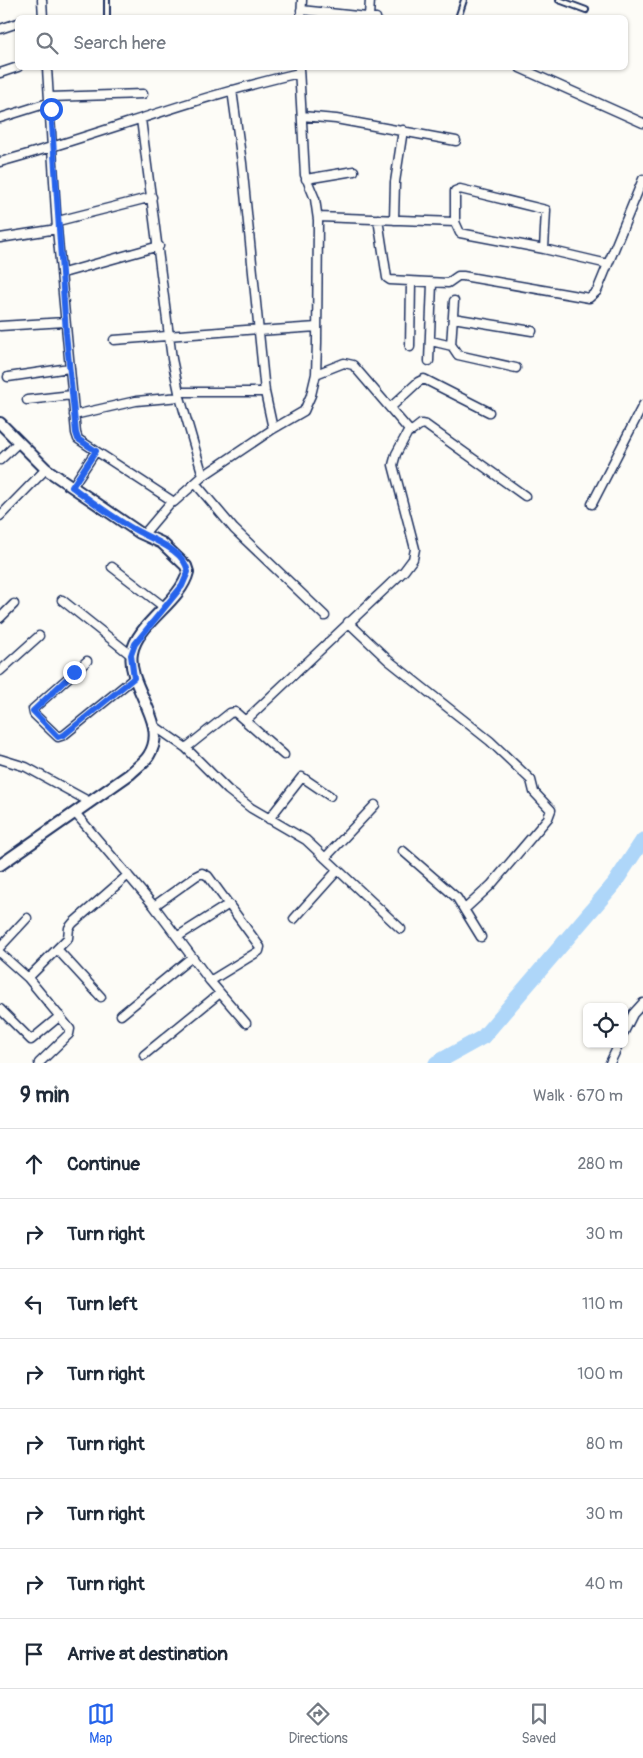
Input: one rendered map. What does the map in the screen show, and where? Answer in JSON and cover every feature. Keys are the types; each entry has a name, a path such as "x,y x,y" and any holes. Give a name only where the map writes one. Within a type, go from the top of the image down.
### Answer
{"street":[{"path":"42,0 43,15"},
{"path":"302,0 301,14 325,15"},
{"path":"370,0 372,15"},
{"path":"0,29 15,24"},
{"path":"0,73 15,68"},
{"path":"48,70 65,322 76,436 172,502"},
{"path":"0,162 53,148 299,70 306,179 315,199 318,217 316,374 311,395 304,411 273,429 203,476 178,500 172,502 144,534"},
{"path":"524,70 643,123"},
{"path":"232,90 242,164 266,392 273,429"},
{"path":"0,118 50,100 142,94"},
{"path":"302,116 403,130 456,141"},
{"path":"141,119 159,246 169,335 180,394 203,476"},
{"path":"394,220 395,182 403,130"},
{"path":"306,179 354,171"},
{"path":"378,220 388,279 411,282 450,283 458,276 463,276 589,298 597,291 643,179"},
{"path":"544,248 546,210 458,189 455,194 455,222 458,232 544,248 608,264"},
{"path":"0,238 58,225 152,197"},
{"path":"318,217 455,222"},
{"path":"62,272 159,246"},
{"path":"410,347 411,282"},
{"path":"430,361 432,283"},
{"path":"454,301 451,345 456,354 516,368"},
{"path":"453,318 532,331"},
{"path":"0,326 65,322"},
{"path":"114,340 317,327"},
{"path":"431,341 451,345"},
{"path":"316,374 344,363 350,363 409,430"},
{"path":"8,377 69,368"},
{"path":"390,408 418,382 424,380 489,412"},
{"path":"74,415 136,401 180,394 266,392"},
{"path":"27,400 72,395"},
{"path":"592,504 643,405"},
{"path":"0,423 46,469 144,534 156,539 172,551 188,569 188,575 182,586 138,640 131,655 134,678 153,725 153,746 149,757 130,774 76,814 0,865"},
{"path":"409,430 413,431 422,424 429,426 525,496"},
{"path":"246,720 404,571 414,559 415,549 393,466 396,454 409,430"},
{"path":"0,460 19,442"},
{"path":"72,487 96,451"},
{"path":"0,516 46,469"},
{"path":"196,484 234,529 325,616"},
{"path":"112,567 164,607"},
{"path":"62,600 131,655"},
{"path":"0,618 14,604"},
{"path":"348,622 388,660 496,747 531,780 534,792 551,810 548,818 492,885 465,909"},
{"path":"0,672 39,636"},
{"path":"86,661 33,709 34,714 56,736 64,735 134,678"},
{"path":"186,748 230,713 237,713 284,755"},
{"path":"153,725 186,748 228,790 269,818 294,831 401,929"},
{"path":"0,759 26,766 90,802"},
{"path":"269,818 302,777 330,796"},
{"path":"325,858 375,805"},
{"path":"76,814 154,906 210,981 246,1023"},
{"path":"403,851 449,890 465,909 482,937"},
{"path":"294,919 337,871"},
{"path":"154,906 202,873 208,876 229,904 260,949 210,981"},
{"path":"28,978 69,937 69,928 73,923 128,876"},
{"path":"177,937 229,904"},
{"path":"0,947 27,918"},
{"path":"57,949 101,997"},
{"path":"0,953 28,978 71,1032 39,1063"},
{"path":"121,1015 192,957"},
{"path":"144,1055 220,993"},
{"path":"628,1024 633,1014 643,1003"},
{"path":"0,1009 31,1040 60,1016"},
{"path":"610,1063 617,1048"}],"lane":[{"path":"107,0 107,15"},
{"path":"459,15 464,0"},
{"path":"559,0 586,10"}],"waterway":[{"path":"436,1063 483,1037 614,884 643,840"}],"route":[{"path":"51,109 56,214 76,436 96,451 72,487 140,533 162,543 188,569 188,575 182,586 135,644 131,655 134,678 64,735 58,737 33,711 34,707 74,672"}]}
